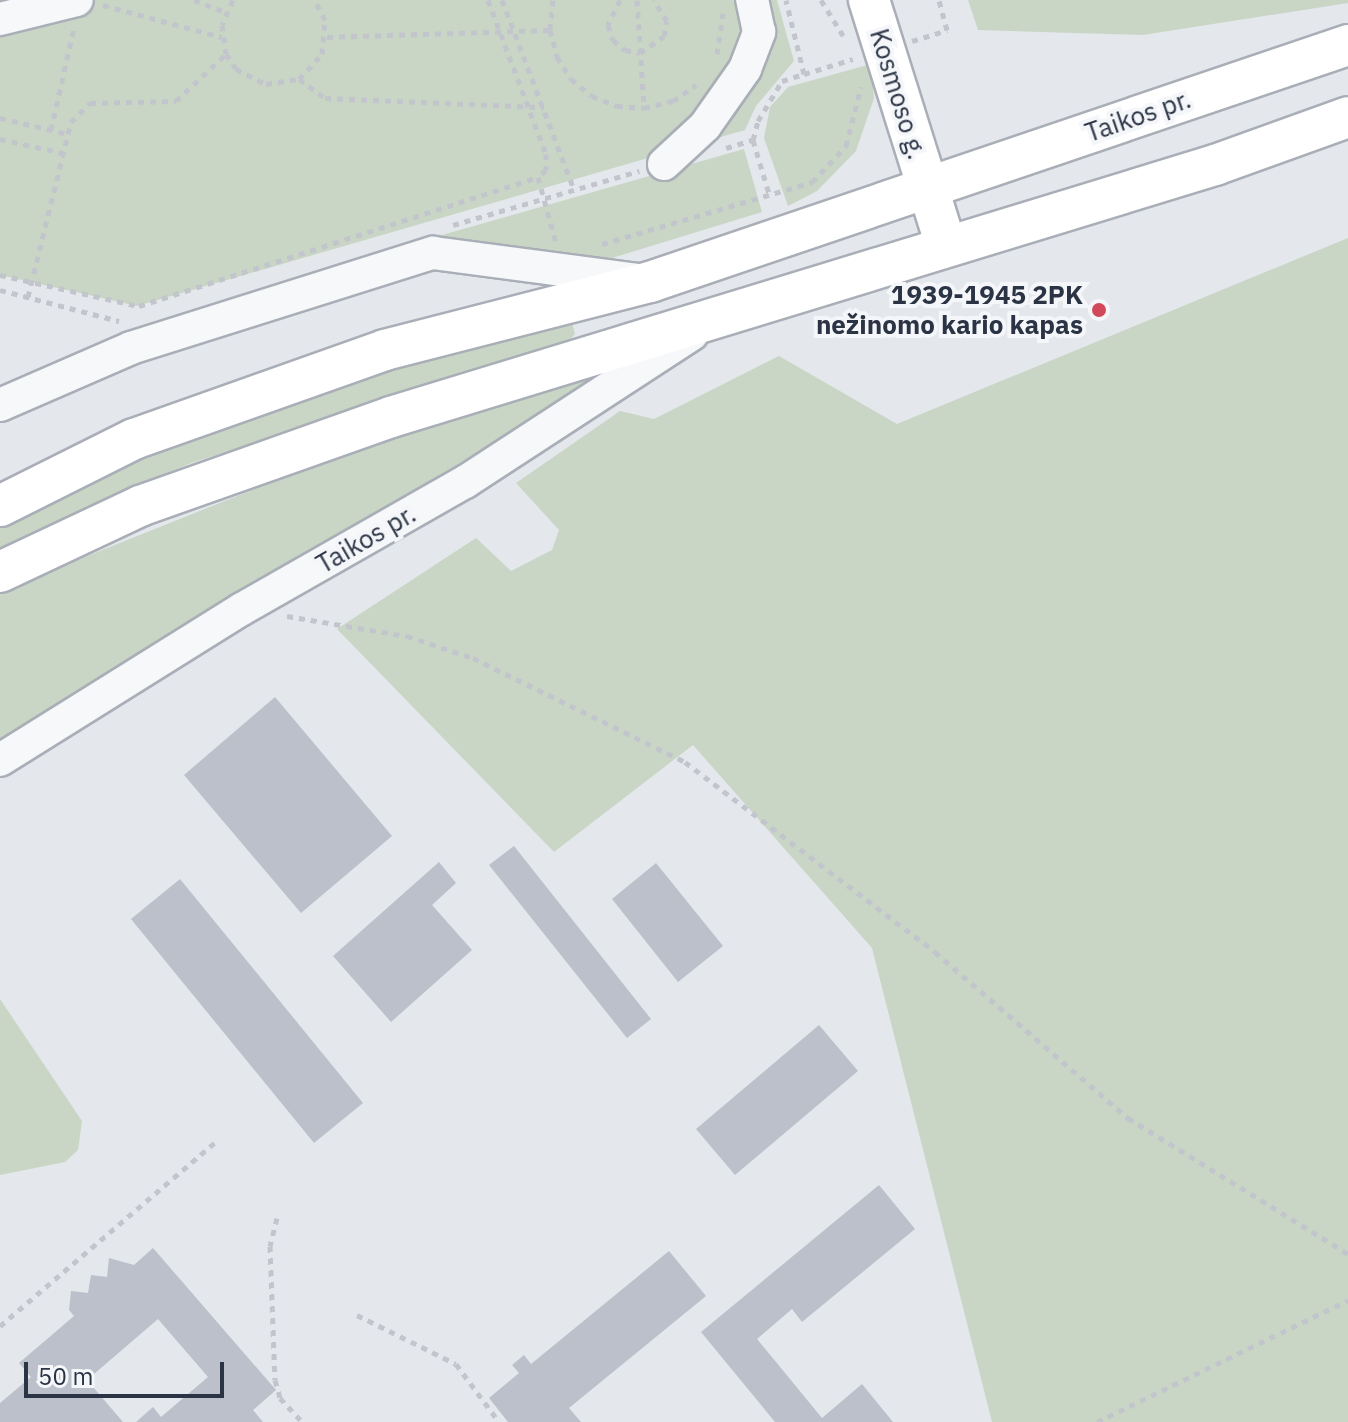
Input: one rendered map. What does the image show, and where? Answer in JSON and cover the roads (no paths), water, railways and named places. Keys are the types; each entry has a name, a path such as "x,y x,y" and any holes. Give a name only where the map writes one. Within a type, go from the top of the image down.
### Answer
{"main road":[{"name":"Kosmoso g.","path":"869,0 928,188"},
{"name":"Taikos pr.","path":"0,506 134,439 385,350 650,282 1348,45"},
{"name":"Taikos pr.","path":"0,572 140,506 391,417 727,310 1215,165 1348,117"},
{"path":"928,188 946,246"}],"street":[{"path":"664,164 705,126 745,69 759,32 752,0"},
{"path":"0,19 85,6"},
{"name":"Taikos pr.","path":"0,405 131,348 433,253 650,282"},
{"name":"Taikos pr.","path":"0,760 242,609 465,482 727,310"}],"place":[{"name":"1939-1945 2PK nežinomo kario kapas","path":"1099,310"}]}
